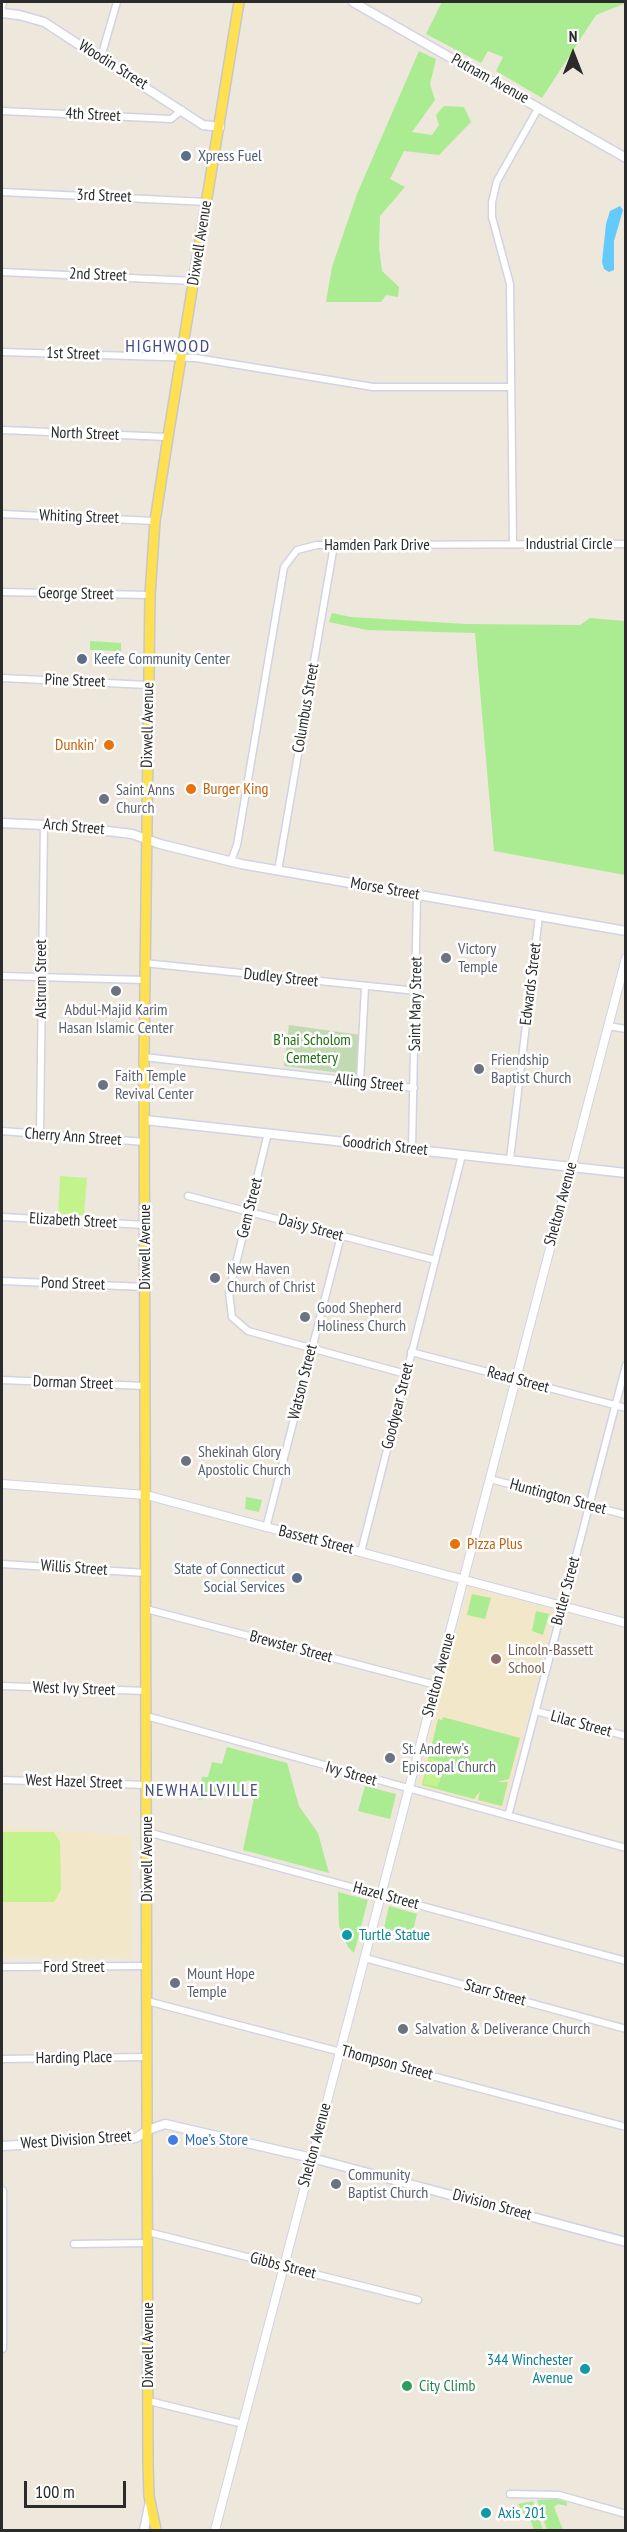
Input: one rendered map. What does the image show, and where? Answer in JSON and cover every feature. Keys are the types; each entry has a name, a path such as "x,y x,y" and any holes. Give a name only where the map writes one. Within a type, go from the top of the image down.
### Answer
{"main road":[{"name":"Dixwell Avenue","path":"156,2530 150,2500 147,2057 144,963 150,595 155,521 239,2"},
{"name":"Putnam Avenue","path":"353,2 626,158"},
{"name":"Woodin Street","path":"2,13 44,22 203,125 220,127"},
{"name":"Arch Street","path":"2,823 44,824 115,831 146,839"},
{"name":"Morse Street","path":"146,839 278,871 626,931"},
{"name":"Goodrich Street","path":"145,1120 626,1173"},
{"name":"Division Street","path":"148,2130 165,2124 312,2158 625,2241"},
{"name":"West Division Street","path":"2,2145 136,2138 148,2130"},
{"path":"2,2191 2,2348"},
{"name":"Dixwell Avenue","path":"144,2530 150,2500"}],"street":[{"path":"2,8 3,2"},
{"path":"101,57 117,2"},
{"path":"513,544 510,284 492,217 492,202 497,181 539,107"},
{"name":"4th Street","path":"2,111 171,119 182,110"},
{"name":"3rd Street","path":"2,192 207,202"},
{"name":"2nd Street","path":"2,272 194,281"},
{"name":"1st Street","path":"2,352 181,358"},
{"path":"181,358 357,385 510,387"},
{"name":"North Street","path":"2,430 168,437"},
{"name":"Whiting Street","path":"2,514 155,521"},
{"name":"Industrial Circle","path":"513,544 626,544"},
{"name":"Hamden Park Drive","path":"231,861 237,845 284,567 297,550 307,546 334,545 513,544"},
{"name":"Columbus Street","path":"278,871 334,545"},
{"name":"George Street","path":"2,592 150,595"},
{"name":"Pine Street","path":"2,678 148,684"},
{"name":"Alstrum Street","path":"40,1134 44,824"},
{"name":"Saint Mary Street","path":"412,1149 417,991 417,895"},
{"name":"Edwards Street","path":"510,1159 539,916"},
{"name":"Shelton Avenue","path":"215,2530 626,958"},
{"name":"Dudley Street","path":"144,963 417,991"},
{"path":"2,976 144,980"},
{"path":"360,1082 365,987"},
{"path":"608,1026 626,1029"},
{"name":"Alling Street","path":"144,1057 414,1088"},
{"name":"Cherry Ann Street","path":"2,1131 145,1142"},
{"name":"Gem Street","path":"268,1133 229,1292 229,1309 232,1317 248,1331 312,1350"},
{"name":"Goodyear Street","path":"361,1552 462,1155"},
{"name":"Daisy Street","path":"188,1196 435,1260"},
{"name":"Elizabeth Street","path":"2,1217 145,1225"},
{"name":"Watson Street","path":"266,1528 341,1236"},
{"name":"Pond Street","path":"2,1281 146,1287"},
{"path":"312,1350 406,1374"},
{"name":"Read Street","path":"411,1352 626,1408"},
{"name":"Butler Street","path":"508,1816 626,1365"},
{"name":"Dorman Street","path":"2,1380 145,1386"},
{"name":"Huntington Street","path":"490,1479 626,1515"},
{"name":"Bassett Street","path":"2,1484 146,1495 626,1623"},
{"name":"Willis Street","path":"2,1564 146,1573"},
{"name":"Brewster Street","path":"146,1609 436,1685"},
{"name":"West Ivy Street","path":"2,1686 147,1691"},
{"name":"Lilac Street","path":"536,1711 626,1736"},
{"name":"Ivy Street","path":"146,1716 626,1848"},
{"name":"West Hazel Street","path":"2,1780 147,1785"},
{"name":"Hazel Street","path":"147,1832 626,1961"},
{"name":"Starr Street","path":"364,1958 626,2029"},
{"name":"Ford Street","path":"2,1967 147,1966"},
{"name":"Thompson Street","path":"147,2001 626,2127"},
{"name":"Harding Place","path":"2,2059 147,2057"},
{"name":"Gibbs Street","path":"148,2232 418,2300"},
{"path":"74,2244 148,2243"},
{"path":"149,2401 243,2424"},
{"path":"510,2494 559,2496 626,2514"}],"shaded area":[{"name":"Lincoln-Bassett School","path":"469,1587 555,1610 504,1810 417,1785"},
{"path":"2,1826 131,1836 131,1958 2,1957"}],"green space":[{"path":"442,2 626,3 596,15 542,98 496,71 503,57 488,51 481,63 426,34"},
{"path":"419,51 436,59 430,84 435,100 412,132 432,135 439,125 436,115 444,106 464,107 471,122 439,155 404,151 390,179 405,187 380,216 379,248 382,271 399,287 398,297 386,295 381,302 326,302 332,267 357,194"},
{"path":"332,613 351,617 466,624 580,625 590,618 625,621 625,875 494,851 475,633 367,630 329,622"},
{"path":"90,641 121,643 121,655 117,655 117,651 90,650"},
{"name":"B'nai Scholom Cemetery","path":"289,1025 361,1035 357,1075 284,1066"},
{"path":"60,1176 87,1178 84,1215 58,1214"},
{"path":"246,1497 262,1500 259,1512 245,1509"},
{"path":"472,1594 491,1598 485,1619 467,1615"},
{"path":"536,1611 549,1614 543,1635 532,1631"},
{"path":"443,1717 520,1738 509,1779 497,1782 508,1782 502,1806 478,1800 480,1791 474,1799 422,1785 438,1719 442,1720"},
{"path":"227,1747 287,1763 299,1806 318,1833 329,1873 243,1850 254,1798 250,1780 243,1782 241,1793 198,1800 202,1777 208,1777 212,1762 222,1764"},
{"path":"429,1758 445,1762 438,1787 423,1784"},
{"path":"365,1786 396,1794 390,1819 358,1811"},
{"path":"2,1832 54,1832 60,1842 61,1890 54,1902 2,1902"},
{"path":"338,1892 368,1900 354,1953 348,1947 339,1926"},
{"path":"389,1906 417,1914 412,1935 384,1928"},
{"path":"556,2499 567,2502 567,2506 558,2504 554,2507 563,2530 547,2530 537,2500"},
{"path":"533,2501 543,2530 534,2530 528,2513 524,2514 518,2504"}],"water":[{"path":"620,206 623,210 614,241 614,270 609,272 604,269 602,262 606,224 610,211"}],"place":[{"name":"Xpress Fuel","path":"186,156"},
{"name":"Keefe Community Center","path":"82,659"},
{"name":"Dunkin'","path":"109,745"},
{"name":"Burger King","path":"191,789"},
{"name":"Saint Anns Church","path":"104,799"},
{"name":"Victory Temple","path":"446,958"},
{"name":"Abdul-Majid Karim Hasan Islamic Center","path":"116,991"},
{"name":"Friendship Baptist Church","path":"479,1069"},
{"name":"Faith Temple Revival Center","path":"103,1085"},
{"name":"New Haven Church of Christ","path":"215,1278"},
{"name":"Good Shepherd Holiness Church","path":"305,1317"},
{"name":"Shekinah Glory Apostolic Church","path":"186,1461"},
{"name":"Pizza Plus","path":"455,1544"},
{"name":"State of Connecticut Social Services","path":"297,1578"},
{"name":"Lincoln-Bassett School","path":"496,1659"},
{"name":"St. Andrew's Episcopal Church","path":"390,1758"},
{"name":"Turtle Statue","path":"347,1935"},
{"name":"Mount Hope Temple","path":"175,1983"},
{"name":"Salvation & Deliverance Church","path":"403,2029"},
{"name":"Moe’s Store","path":"173,2140"},
{"name":"Community Baptist Church","path":"336,2184"},
{"name":"344 Winchester Avenue","path":"585,2369"},
{"name":"City Climb","path":"407,2386"},
{"name":"Axis 201","path":"486,2513"}],"district":[{"name":"HIGHWOOD","path":"168,347"},
{"name":"NEWHALLVILLE","path":"202,1791"}]}
